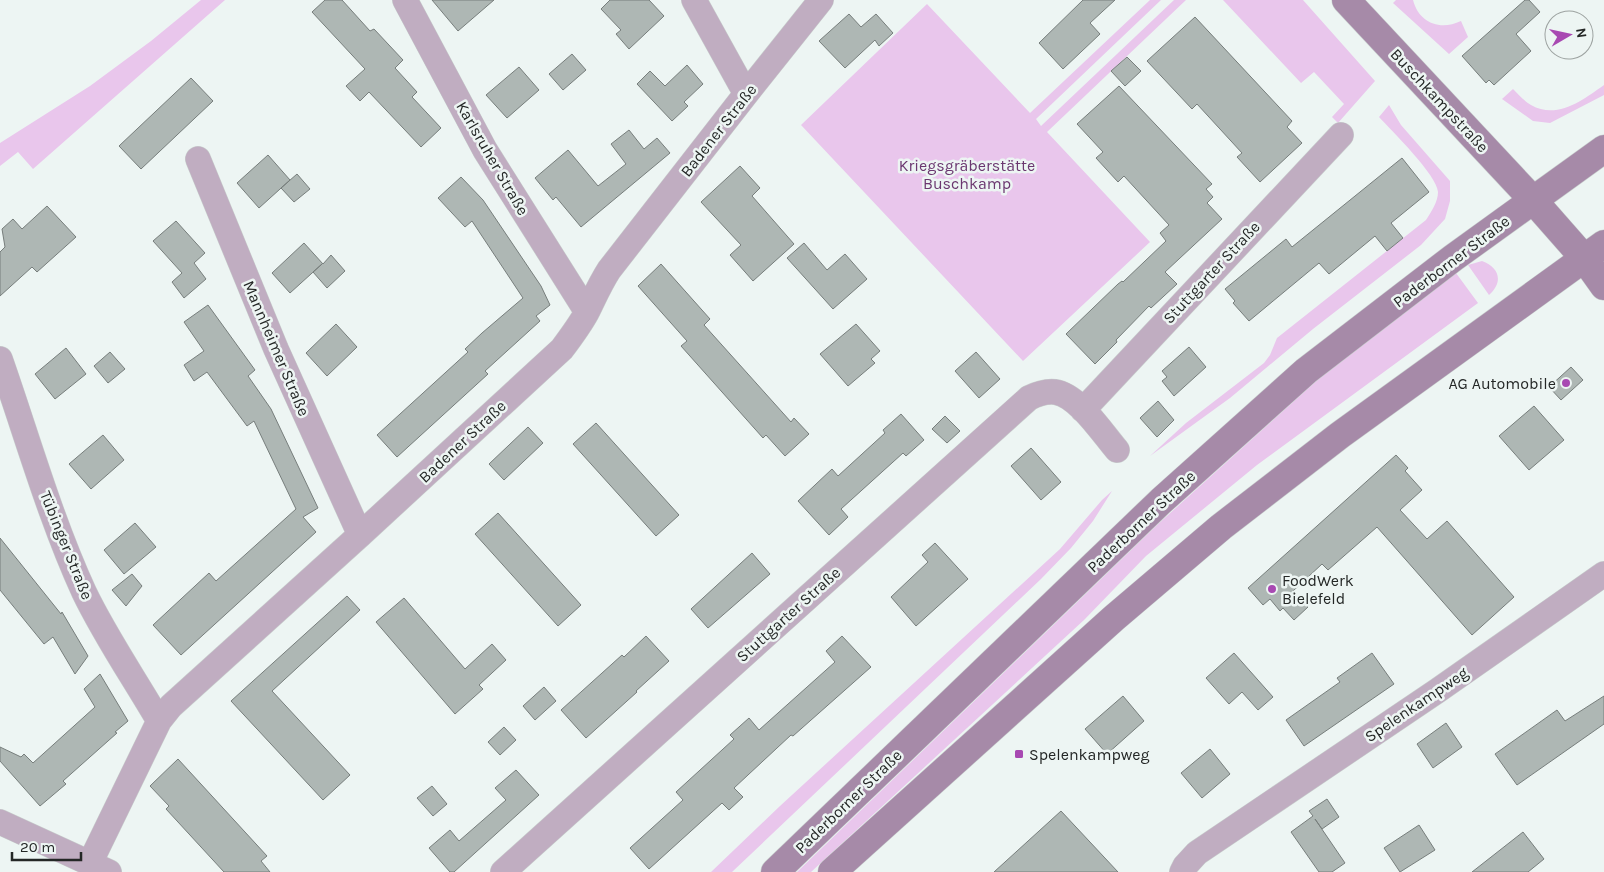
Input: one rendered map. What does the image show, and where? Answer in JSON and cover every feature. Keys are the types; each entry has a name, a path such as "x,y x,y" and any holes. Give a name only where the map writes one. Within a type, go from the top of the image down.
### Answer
{"main road":[{"name":"Buschkampstraße","path":"1346,0 1533,200 1594,251 1604,286"},
{"name":"Paderborner Straße","path":"774,872 1161,501 1299,378 1445,264 1604,149"},
{"path":"832,872 1114,618 1221,527 1340,435 1594,251"}],"street":[{"name":"Karlsruher Straße","path":"405,0 485,150 587,312"},
{"path":"694,0 746,94"},
{"name":"Badener Straße","path":"100,868 159,721 178,700 562,349 587,312 597,288 609,270 821,0"},
{"name":"Stuttgarter Straße","path":"1083,410 1340,135"},
{"name":"Mannheimer Straße","path":"198,159 276,349 360,535"},
{"name":"Tübinger Straße","path":"0,358 59,530 84,591 159,721"},
{"name":"Stuttgarter Straße","path":"503,872 1023,402 1037,394 1057,392 1072,400 1083,410 1116,450"},
{"name":"Spelenkampweg","path":"1182,872 1197,853 1604,574"},
{"path":"0,822 100,868"}],"green space":[{"path":"201,0 225,0 33,169 18,152 0,166 0,143 90,86 151,41"},
{"name":"Kriegsgräberstätte Buschkamp","path":"1150,0 1161,0 1036,119 1041,126 1174,0 1186,0 1047,132 1150,242 1023,361 801,125 927,4 1030,113"},
{"path":"1223,0 1303,0 1375,81 1338,123 1332,117 1344,104 1314,72 1301,83"},
{"path":"1396,0 1413,0 1420,14 1431,23 1445,25 1461,21 1468,37 1449,54 1393,3"},
{"path":"1604,85 1604,95 1550,123 1533,121 1502,99 1513,89 1531,105 1541,109 1560,109 1579,102"},
{"path":"1389,105 1401,125 1450,181 1450,201 1445,219 1421,245 1313,329 1230,398 1150,456 1186,423 1264,363 1270,355 1277,338 1426,220 1437,199 1436,184 1413,153 1379,117"},
{"path":"1482,261 1492,267 1498,275 1497,285 1489,295 1468,265"},
{"path":"1456,273 1478,303 1257,465 1146,556 1084,620 811,872 797,872 1157,525 1325,373"},
{"path":"1112,491 1093,521 1071,548 1041,579 732,872 711,872 780,806 1060,549"}],"building":[{"path":"325,0 342,0 370,31 374,29 403,60 395,68 417,92 412,97 441,128 421,147 369,92 360,101 346,86 365,69 312,12"},
{"path":"432,0 494,0 458,31"},
{"path":"610,0 649,0 664,16 629,49 616,34 621,30 601,9"},
{"path":"1083,0 1115,0 1090,23 1100,34 1063,69 1039,43"},
{"path":"1525,0 1529,0 1540,12 1516,34 1531,51 1494,85 1489,80 1486,83 1462,56"},
{"path":"849,14 861,27 876,14 893,33 879,46 875,40 845,68 819,41"},
{"path":"1195,17 1292,121 1287,127 1302,143 1260,182 1237,157 1242,153 1197,104 1192,109 1147,61"},
{"path":"572,54 586,70 563,90 549,74"},
{"path":"1127,57 1141,71 1125,86 1111,71"},
{"path":"687,65 703,84 684,102 688,106 672,121 637,84 650,71 665,86"},
{"path":"519,67 539,90 507,118 486,95"},
{"path":"191,78 213,101 141,169 119,146"},
{"path":"1119,86 1212,184 1206,189 1213,197 1207,203 1222,219 1165,272 1177,284 1151,308 1149,306 1095,364 1066,334 1166,241 1160,233 1169,225 1124,176 1118,182 1096,158 1103,152 1077,124"},
{"path":"629,130 644,149 657,138 670,153 581,227 556,197 553,200 535,178 568,150 598,186 626,164 611,144"},
{"path":"268,155 290,180 259,208 237,183"},
{"path":"1402,158 1429,192 1391,223 1403,238 1387,251 1375,236 1329,274 1319,263 1249,321 1233,303 1235,301 1225,289 1286,239 1292,247"},
{"path":"740,166 760,188 752,196 794,244 753,281 730,255 741,245 701,202"},
{"path":"297,174 310,189 294,202 281,188"},
{"path":"461,177 483,200 541,286 550,305 536,316 540,321 485,371 488,374 397,457 377,435 468,352 465,349 482,333 523,298 472,221 465,227 438,198"},
{"path":"47,206 76,237 37,272 32,267 0,296 0,252 5,247 2,229 13,219 22,229"},
{"path":"176,221 205,253 194,263 206,279 184,298 172,282 182,273 153,241"},
{"path":"304,243 323,264 331,255 345,271 327,288 313,272 290,293 272,273"},
{"path":"804,243 827,270 845,254 867,279 833,309 787,258"},
{"path":"661,264 710,319 704,325 791,422 794,418 809,434 785,456 766,435 763,438 681,346 687,341 638,286"},
{"path":"208,305 255,370 248,376 271,409 318,508 303,517 316,532 181,655 153,625 209,573 216,581 296,509 254,421 247,426 207,372 194,381 184,365 204,351 184,322"},
{"path":"336,324 357,347 327,376 306,353"},
{"path":"856,324 880,351 871,359 875,363 848,386 820,354"},
{"path":"1189,347 1206,367 1174,396 1162,381 1167,377 1162,371"},
{"path":"66,348 86,374 55,399 35,374"},
{"path":"110,352 125,369 108,383 94,366"},
{"path":"976,352 1000,379 979,398 955,371"},
{"name":"AG Automobile","path":"1571,367 1583,380 1561,400 1549,387"},
{"path":"1158,401 1174,420 1157,437 1140,418"},
{"path":"1534,406 1564,440 1529,470 1499,436"},
{"path":"901,414 924,440 906,456 903,453 841,509 848,517 829,535 798,501 832,469 838,476 885,433 883,430"},
{"path":"945,416 960,431 947,443 932,429"},
{"path":"596,423 679,515 656,536 573,444"},
{"path":"528,427 543,443 504,480 489,464"},
{"path":"103,435 124,460 91,489 69,464"},
{"path":"1031,448 1061,482 1041,500 1011,466"},
{"path":"1396,455 1408,468 1405,471 1422,490 1400,510 1427,539 1447,521 1514,597 1472,635 1377,527 1328,570 1322,564 1293,591 1308,607 1294,620 1283,608 1280,611 1270,599 1263,605 1248,588"},
{"path":"498,513 581,605 558,626 475,534"},
{"path":"135,523 156,547 124,574 104,550"},
{"path":"0,538 61,614 62,612 88,656 75,674 53,637 44,644 0,590"},
{"path":"935,543 968,579 916,626 891,597 928,562 922,555"},
{"path":"752,553 770,574 708,628 691,609"},
{"path":"132,574 142,586 126,606 112,590"},
{"path":"347,596 360,610 272,691 350,775 323,800 231,701"},
{"path":"404,598 465,669 492,644 506,660 479,685 483,689 455,714 376,622"},
{"path":"646,636 669,661 586,738 561,710"},
{"path":"842,636 871,667 793,736 791,735 734,788 743,797 729,810 722,803 649,869 630,848 683,800 676,792 734,739 730,735 749,718 759,730 835,662 826,651"},
{"path":"1234,653 1273,697 1258,710 1242,692 1229,704 1206,678"},
{"path":"1372,653 1394,684 1304,746 1286,720 1340,682 1337,678"},
{"path":"100,674 128,721 63,781 66,784 40,806 0,761 0,747 21,757 24,754 33,763 95,707 84,689"},
{"path":"544,687 556,701 535,720 523,706"},
{"path":"1123,696 1144,721 1107,754 1085,729"},
{"path":"1604,696 1604,724 1517,785 1495,754 1557,710 1565,721"},
{"path":"1446,723 1462,747 1433,768 1417,744"},
{"path":"504,727 516,740 500,755 488,742"},
{"path":"1210,749 1230,774 1202,798 1181,773"},
{"path":"178,759 267,856 261,861 270,872 224,872 166,809 169,806 150,786"},
{"path":"516,770 539,795 454,872 450,872 429,848 450,830 459,841 506,800 495,788"},
{"path":"432,786 447,804 433,816 417,798"},
{"path":"1327,799 1339,817 1322,829 1315,819 1345,863 1332,872 1319,872 1291,832 1313,816 1309,811"},
{"path":"1061,811 1118,872 994,872"},
{"path":"1419,825 1435,850 1400,872 1384,848"},
{"path":"1523,832 1544,859 1528,872 1472,872"}],"place":[{"name":"AG Automobile","path":"1566,383"},
{"name":"FoodWerk Bielefeld","path":"1272,589"},
{"name":"Spelenkampweg","path":"1019,754"}]}
